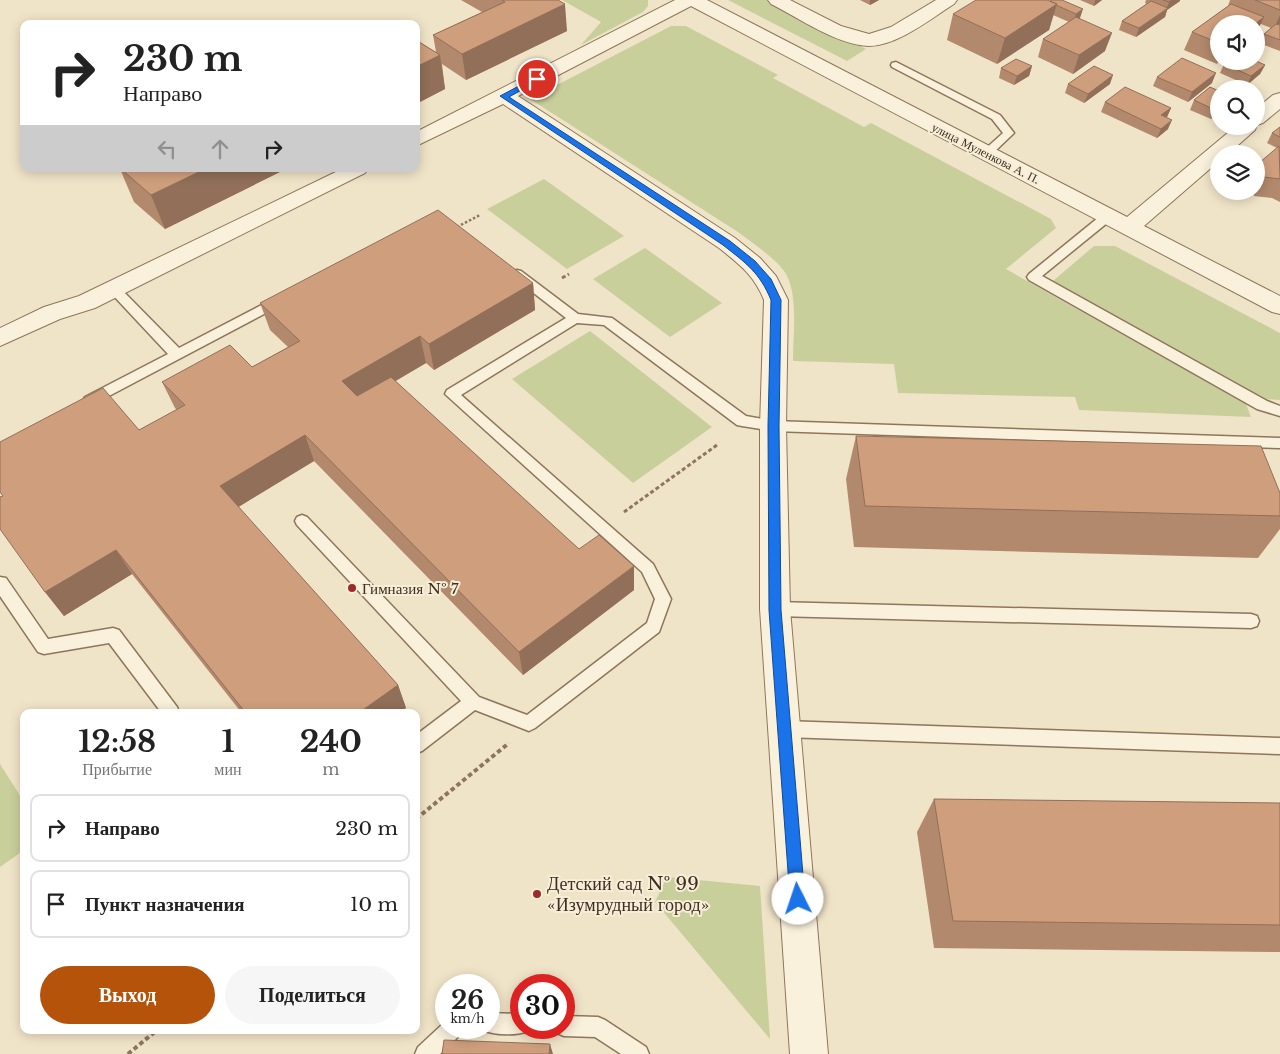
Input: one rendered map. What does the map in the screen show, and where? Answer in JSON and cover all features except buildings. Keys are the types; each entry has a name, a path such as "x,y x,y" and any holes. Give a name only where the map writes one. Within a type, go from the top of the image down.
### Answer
{"street":[{"path":"420,138 691,0"},
{"name":"улица Муленкова А. П.","path":"691,0 1280,306"},
{"path":"777,0 847,36 870,41 892,34 948,0"},
{"path":"504,96 726,243 752,263 768,281 776,300 773,426 775,610 809,1054"},
{"path":"1265,112 1280,99"},
{"path":"1129,227 1237,135"},
{"path":"0,338 52,313 87,302 352,172"}],"lane":[{"path":"896,64 996,117 1009,134 987,153"},
{"path":"1108,216 1034,277 1262,405 1280,411"},
{"path":"510,268 575,318 607,321 742,421 773,426 1280,443"},
{"path":"114,289 177,355"},
{"path":"76,409 289,296"},
{"path":"302,520 473,702 529,723 653,626 663,599 648,568 452,394 575,318"},
{"path":"0,584 44,647 113,635 169,709"},
{"path":"775,610 1251,621"},
{"path":"420,742 473,702"},
{"path":"784,729 1280,746"},
{"path":"575,1026 598,1027 639,1054"},
{"path":"425,1054 441,1039"}],"path":[{"path":"457,227 480,215"},
{"path":"603,527 717,445"},
{"path":"420,816 503,749 529,723"},
{"path":"128,1054 152,1034"}],"green space":[{"path":"562,0 648,0 648,6 643,12 581,45 601,22"},
{"path":"728,0 768,0 866,49 847,61"},
{"path":"671,26 686,26 778,75 773,78 864,127 871,123 1051,219 1056,228 1006,269 1246,404 1251,417 1079,410 1075,397 898,393 894,364 793,361 793,295 787,276 779,265 738,232 530,99"},
{"path":"544,179 624,236 567,269 487,209"},
{"path":"1094,246 1115,246 1280,333 1280,400 1266,399 1053,281"},
{"path":"645,248 722,303 670,337 593,279"},
{"path":"590,331 712,427 633,483 512,379"},
{"path":"0,764 20,796 20,853 0,867"},
{"path":"667,877 760,886 770,1039 655,902"}],"place":[{"name":"Гимназия № 7","path":"352,588"},
{"name":"Детский сад № 99 «Изумрудный город»","path":"537,894"}],"route":[{"path":"537,79 504,96 726,243 752,263 768,281 776,300 773,426 775,610 798,899"}]}
